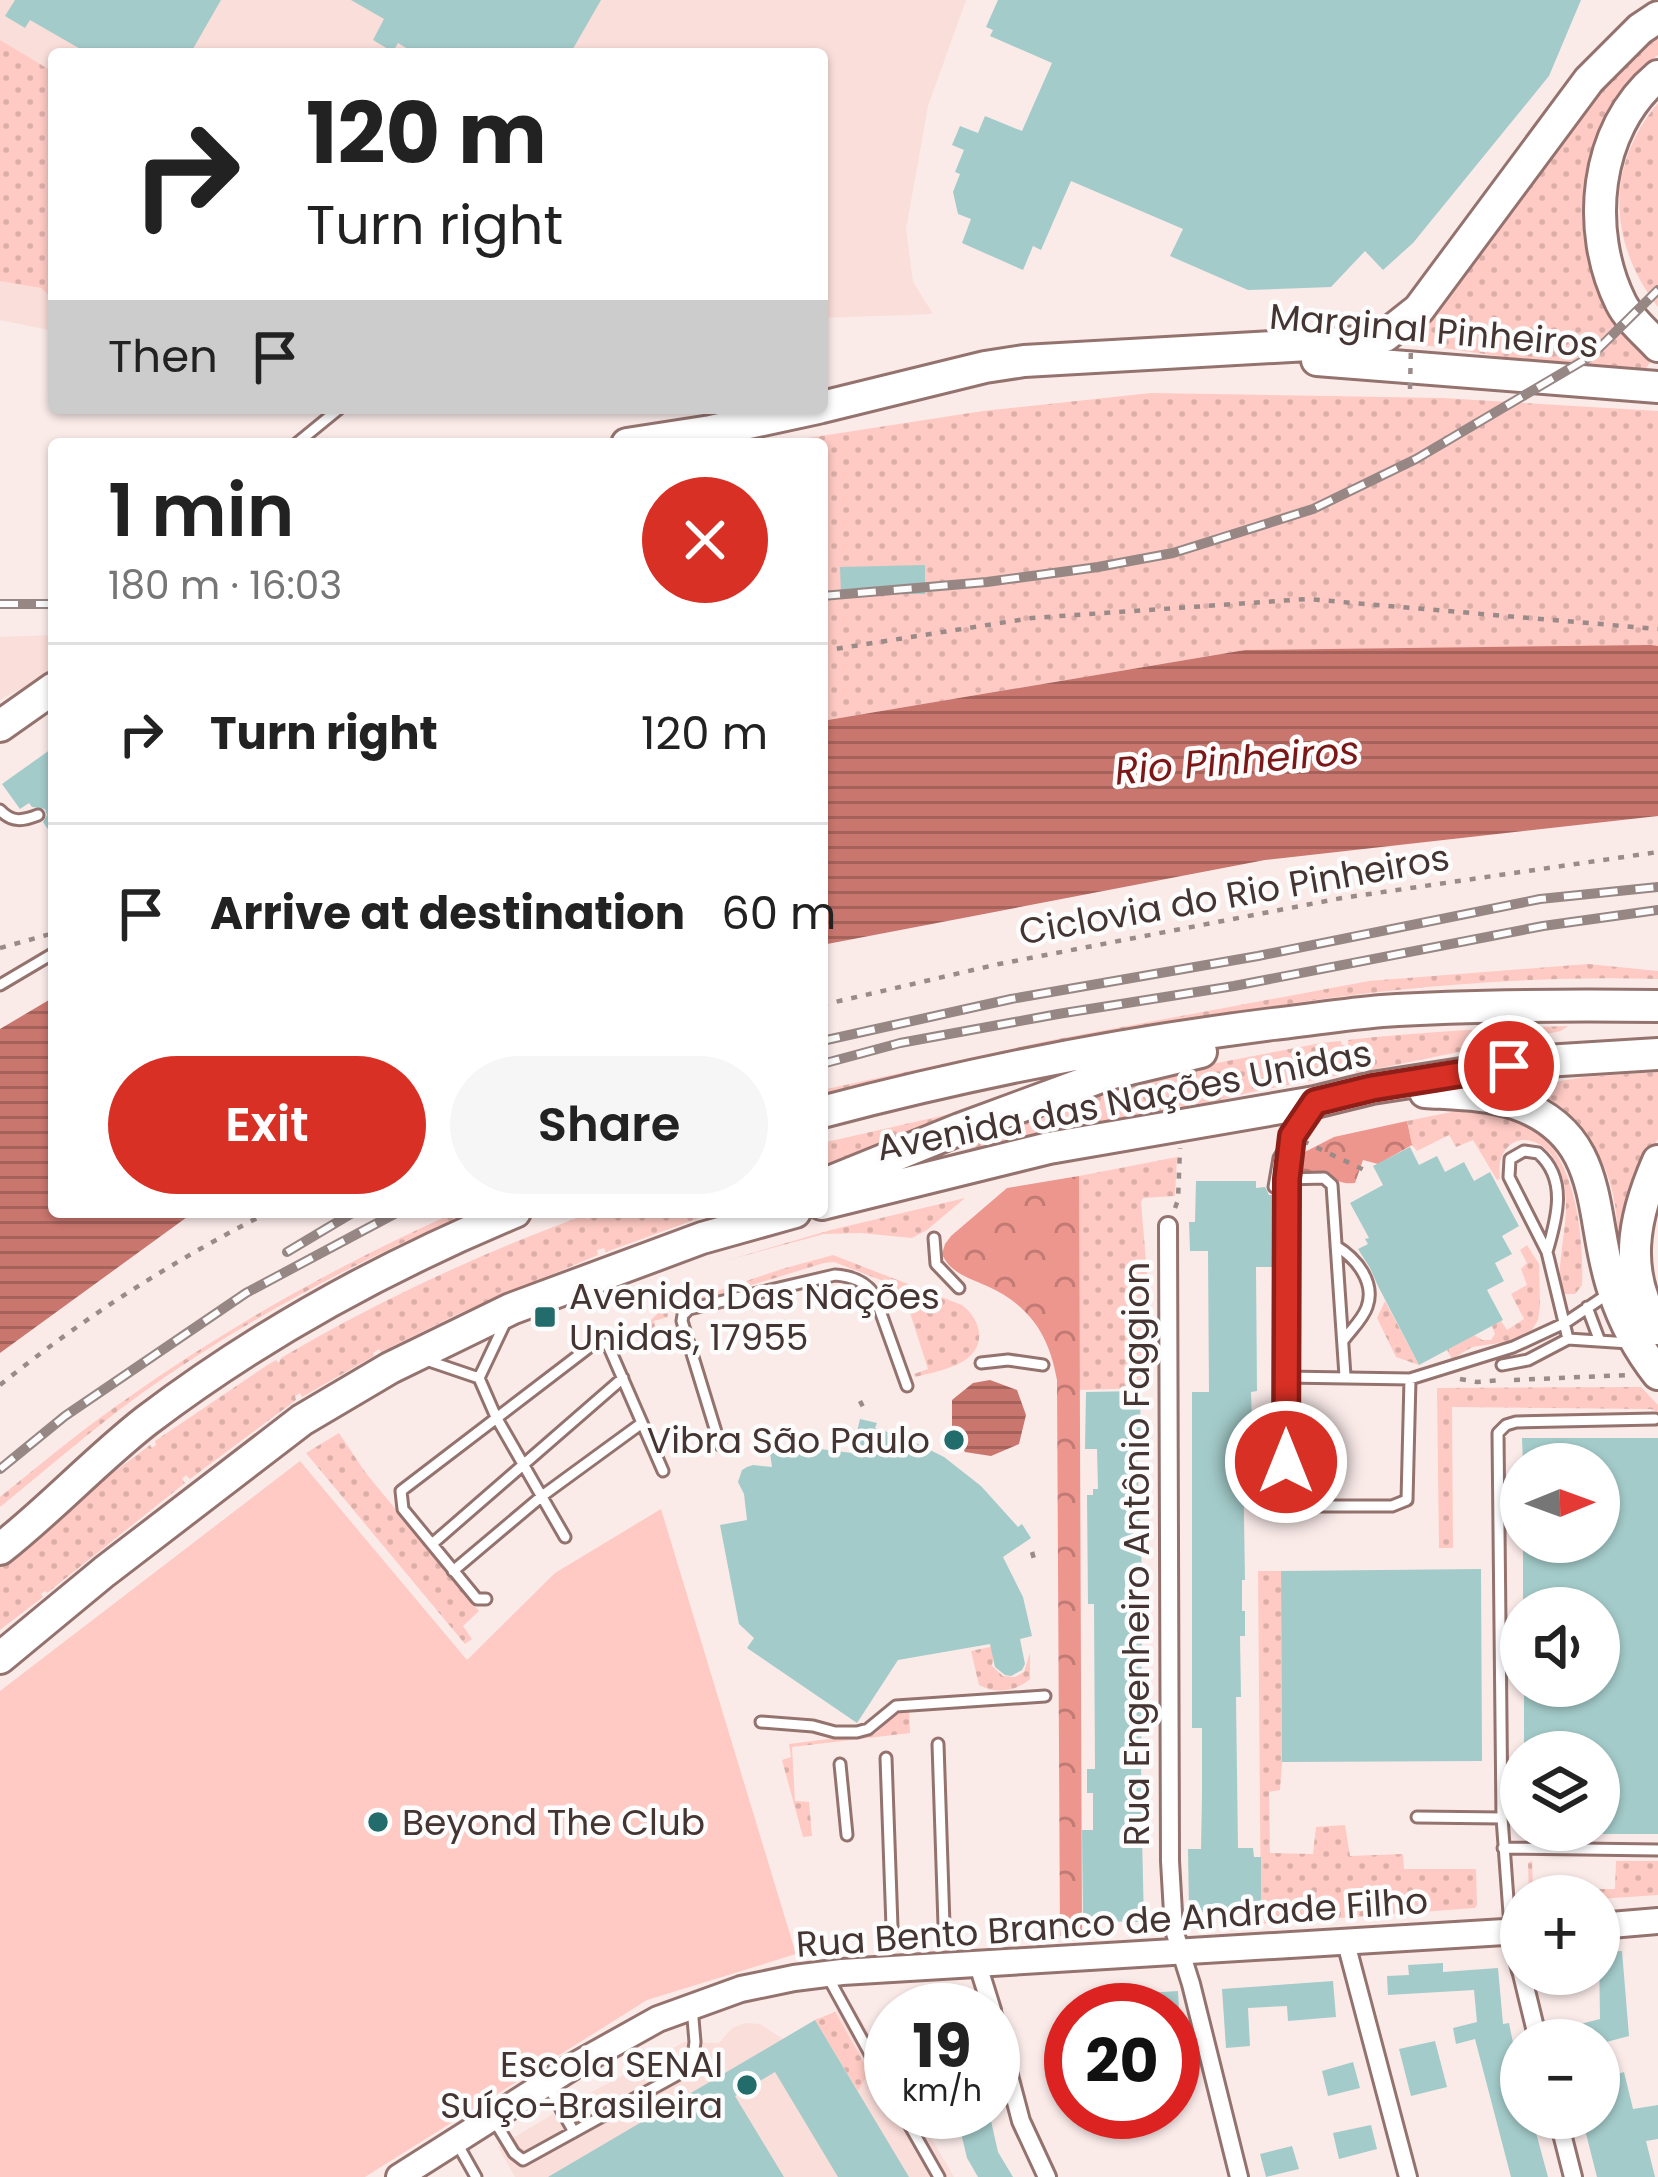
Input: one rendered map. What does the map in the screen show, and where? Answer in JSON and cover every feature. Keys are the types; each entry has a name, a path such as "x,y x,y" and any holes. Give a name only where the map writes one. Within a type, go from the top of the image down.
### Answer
{"highway":[{"path":"828,406 1005,364 1361,343 1385,336 1419,309 1589,80 1658,17"},
{"path":"1658,76 1643,88 1613,139 1599,204 1604,260 1623,308 1658,346"},
{"name":"Marginal Pinheiros","path":"1203,351 1658,387"},
{"path":"663,438 793,414"},
{"path":"0,726 48,692"},
{"path":"828,1110 934,1083 1224,1030 1379,1011 1658,1006"},
{"path":"828,1183 1108,1074 1379,1011"},
{"name":"Avenida das Nações Unidas","path":"828,1202 982,1163 1372,1088 1545,1061 1658,1054"},
{"path":"1372,1088 1480,1095 1517,1104 1544,1117 1565,1135 1594,1191 1600,1299 1648,1336"},
{"path":"1650,1375 1634,1236 1643,1195 1658,1161"},
{"path":"0,1549 144,1423 263,1341 380,1274 502,1218"},
{"path":"0,1658 104,1571 302,1420 413,1356 511,1309 747,1218"},
{"path":"702,1238 774,1218"}],"street":[{"name":"Rua Engenheiro Antônio Faggion","path":"1168,1226 1174,1930 1239,2177"},
{"path":"1620,1924 1658,1921"},
{"name":"Rua Bento Branco de Andrade Filho","path":"399,2177 658,2019 741,1989 826,1974 1500,1933"},
{"path":"1346,1943 1408,2177"},
{"path":"978,1965 983,1983"},
{"path":"1020,2117 1048,2177"},
{"path":"1563,2139 1573,2177"}],"lane":[{"path":"303,438 333,414"},
{"path":"0,810 16,821 38,815"},
{"path":"0,986 48,957"},
{"path":"1274,1187 1279,1158 1315,1102"},
{"path":"1292,1136 1287,1179 1285,1492 1293,1505 1392,1506 1407,1500 1410,1379"},
{"path":"1547,1252 1557,1210 1556,1174 1538,1153 1524,1151 1510,1159 1509,1178 1547,1252 1568,1339"},
{"path":"1287,1179 1329,1180 1345,1376"},
{"path":"934,1238 936,1264 959,1288"},
{"path":"1336,1246 1359,1264 1370,1294 1366,1310 1343,1341"},
{"path":"720,1445 682,1321 689,1309 847,1276 874,1294 907,1386"},
{"path":"1285,1377 1410,1379 1513,1347 1565,1323 1600,1299"},
{"path":"1599,1339 1600,1299"},
{"path":"479,1378 511,1309"},
{"path":"1502,1365 1528,1360 1568,1339 1648,1336"},
{"path":"485,1599 477,1599 403,1509 400,1490 596,1342 608,1346 663,1471"},
{"path":"413,1356 479,1378 496,1417 565,1537"},
{"path":"981,1363 1008,1360 1043,1365"},
{"path":"432,1544 623,1378"},
{"path":"1501,1731 1498,1433 1516,1422 1655,1419"},
{"path":"453,1571 542,1496 642,1423"},
{"path":"761,1722 857,1732 868,1729 896,1706 1045,1696"},
{"path":"938,1744 944,1924"},
{"path":"886,1758 892,1928"},
{"path":"840,1763 847,1835"},
{"path":"1417,1817 1500,1818"},
{"path":"1620,1850 1658,1850"},
{"path":"826,1974 864,2043"},
{"path":"493,2117 523,2160 574,2132 692,2065 692,2005"},
{"path":"547,2083 574,2132"},
{"path":"917,2139 939,2177"},
{"path":"456,2140 476,2177"}],"path":[{"path":"1410,389 1411,346"},
{"path":"828,650 1032,618 1307,599 1658,629"},
{"name":"Ciclovia do Rio Pinheiros","path":"828,1004 999,964 1342,898 1658,852"},
{"path":"0,948 48,935"},
{"path":"1168,1226 1178,1200 1181,1124"},
{"path":"1292,1136 1364,1170"},
{"path":"0,1385 76,1327 208,1243 256,1218"},
{"path":"1450,1366 1455,1377 1478,1382 1650,1375"},
{"path":"860,1401 865,1412"},
{"path":"1032,1552 1035,1562"}],"shaded area":[{"path":"0,0 966,0 928,106 906,229 913,282 933,314 828,318 828,48 48,48 48,330 0,320"},
{"path":"1658,33 1658,55 1613,103 1596,143 1589,195 1653,359 1644,371 1558,365 1396,341 1589,99 1635,49"},
{"path":"0,40 48,69 48,294 41,288 0,281"},
{"path":"1658,103 1658,307 1629,257 1619,205 1629,152"},
{"path":"1151,393 1443,398 1658,411 1658,646 1245,650 828,720 828,438 808,438 983,411"},
{"path":"48,635 48,674 0,700 0,637"},
{"path":"1588,964 1658,971 1658,979 1446,985 1237,1012 828,1097 828,1089 1052,1040 1369,981"},
{"path":"1568,1026 971,1150 969,1140 1046,1110 1185,1069 1321,1043 1348,1045 1348,1040 1403,1035"},
{"path":"1658,1072 1658,1139 1643,1163 1645,1326 1658,1358 1621,1271 1615,1205 1604,1167 1574,1123 1525,1087"},
{"path":"1016,1099 828,1168 828,1142"},
{"path":"1471,1108 1521,1124 1557,1155 1572,1190 1580,1230 1582,1285 1575,1294 1564,1294 1560,1288 1565,1187 1554,1158 1544,1147 1533,1141 1512,1143 1500,1163 1497,1180 1473,1140 1456,1147 1449,1135 1417,1151 1412,1145 1407,1121"},
{"path":"1177,1157 1175,1196 1141,1202 1148,1285 1148,1388 1079,1390 1079,1176"},
{"path":"965,1198 912,1238 824,1234 721,1262 831,1230"},
{"path":"443,1218 458,1218 299,1295 217,1343 138,1396 0,1507 0,1497 125,1400 245,1322"},
{"path":"578,1218 700,1218 606,1252 597,1250 598,1255 379,1349 302,1397 300,1393 190,1479 186,1475 185,1483 0,1630 0,1558 156,1445 155,1441 266,1366 279,1363 355,1317 468,1262"},
{"path":"1527,1245 1539,1264 1540,1306 1532,1330 1506,1342 1472,1347 1452,1359 1447,1350 1474,1335 1491,1340 1492,1326 1501,1321 1507,1330 1524,1319 1511,1294 1527,1285 1521,1269 1527,1263 1520,1250"},
{"path":"833,1255 962,1305 978,1329 975,1350 959,1364 915,1377 928,1369 903,1291 889,1293 883,1281 834,1262 667,1311 668,1317 654,1321 656,1331 652,1332 651,1320 661,1310"},
{"path":"1385,1301 1419,1365 1396,1357 1377,1318"},
{"path":"1641,1387 1658,1405 1658,1412 1452,1407 1453,1548 1439,1548 1437,1388"},
{"path":"339,1433 365,1472 479,1611 463,1626 472,1639 465,1644 306,1453"},
{"name":"Beyond The Club","path":"300,1461 467,1660 555,1573 661,1509 796,1954 647,2000 365,2177 0,2177 0,1691"},
{"path":"1258,1571 1281,1571 1282,1763 1280,1790 1269,1792 1270,1853 1313,1854 1316,1827 1345,1825 1350,1856 1403,1854 1404,1869 1476,1869 1475,1908 1261,1924"},
{"path":"995,1646 992,1666 1003,1676 1024,1672 1030,1653 1030,1679 1005,1690 979,1685 971,1651"},
{"path":"909,1709 910,1733 792,1747 795,1801 809,1802 812,1836 803,1837 782,1760 791,1757 789,1744 876,1733 894,1715"},
{"path":"1616,1861 1658,1861 1658,1895 1620,1898"},
{"name":"Escola SENAI Suíço-Brasileira","path":"851,2003 864,2025 864,2139 932,2139 954,2177 515,2177 498,2147 684,2042 719,2043 732,2028 745,2023 760,2024 783,2039"},
{"path":"835,2012 864,2063 864,2081 858,2091 815,2020"}],"green space":[{"path":"1407,1121 1412,1145 1378,1164 1363,1160 1355,1183 1321,1173 1292,1173 1293,1158 1334,1137"},
{"path":"1079,1176 1082,1936 1060,1936 1057,1380 1049,1349 1025,1312 1002,1294 955,1270 942,1254 951,1236 1007,1188"}],"water":[{"name":"Rio Pinheiros","path":"1658,646 1658,816 1265,860 828,944 828,720 1245,650"},
{"path":"48,1001 48,1218 186,1218 0,1353 0,1029"},
{"path":"990,1380 1017,1390 1026,1415 1019,1444 991,1456 965,1452 952,1428 952,1400 973,1383"}],"building":[{"path":"15,0 221,0 193,48 79,48 30,20 25,28 5,16"},
{"path":"351,0 601,0 573,48 406,48 398,43 386,48 373,40 384,19"},
{"path":"998,0 1581,0 1549,76 1413,243 1383,270 1365,251 1331,287 1248,290 1170,256 1183,229 1071,181 1041,250 1033,246 1023,270 962,243 971,219 958,214 953,192 964,150 952,145 960,126 978,133 985,116 1022,131 1052,63 990,36 993,30 986,27"},
{"path":"925,565 925,594 841,594 840,567"},
{"path":"48,751 48,829 43,822 45,809 29,803 20,809 2,784"},
{"path":"1410,1147 1419,1165 1437,1156 1445,1172 1464,1162 1474,1181 1490,1172 1519,1226 1502,1236 1512,1254 1495,1263 1504,1281 1487,1290 1503,1320 1419,1365 1358,1249 1369,1238 1350,1203 1383,1185 1373,1166"},
{"path":"1196,1181 1256,1181 1256,1188 1265,1187 1269,1195 1278,1195 1277,1267 1256,1267 1257,1391 1251,1392 1258,1455 1243,1455 1245,1636 1240,1636 1241,1697 1236,1697 1238,1848 1253,1848 1254,1857 1261,1857 1261,1911 1189,1912 1188,1849 1201,1849 1202,1795 1202,1728 1192,1728 1192,1392 1209,1392 1208,1251 1190,1251"},
{"path":"1140,1391 1141,1448 1137,1448 1142,1575 1125,1575 1125,1612 1142,1612 1144,1922 1083,1921 1082,1830 1093,1830 1093,1793 1087,1793 1087,1769 1095,1769 1094,1604 1088,1604 1087,1495 1098,1489 1097,1449 1085,1449 1086,1392"},
{"path":"860,1419 944,1457 981,1486 1018,1527 1022,1524 1031,1538 1003,1557 1023,1597 1032,1636 1020,1639 1025,1664 1011,1676 995,1667 990,1644 898,1660 857,1723 747,1648 754,1638 739,1624 720,1525 747,1520 738,1482 742,1470 753,1465 772,1467 770,1453 785,1450 852,1453"},
{"path":"1522,1438 1658,1438 1658,1834 1620,1834 1620,1731 1524,1731 1524,1707 1620,1707 1620,1587 1523,1587 1523,1563 1620,1563 1620,1443 1522,1443"},
{"path":"1481,1569 1482,1761 1282,1762 1281,1571"},
{"path":"1620,1951 1629,2036 1620,2038 1620,2019 1600,2019 1600,1995 1620,1995"},
{"path":"1443,1963 1443,1972 1498,1968 1503,2019 1500,2135 1475,2039 1456,2044 1453,2028 1477,2022 1474,1990 1388,1995 1387,1976 1409,1975 1408,1965"},
{"path":"1333,1981 1336,2017 1288,2021 1287,2006 1248,2008 1250,2046 1226,2048 1222,1989"},
{"path":"815,2020 864,2102 864,2139 886,2139 909,2177 838,2177 775,2072 735,2096 784,2177 548,2177"},
{"path":"1435,2041 1447,2087 1411,2096 1399,2049"},
{"path":"1353,2062 1360,2088 1328,2096 1322,2071"},
{"path":"1624,2072 1633,2109 1658,2105 1658,2139 1646,2141 1655,2177 1597,2177 1587,2139 1620,2139 1620,2073"},
{"path":"1371,2125 1377,2149 1339,2159 1333,2133"},
{"path":"962,2139 995,2139 1013,2177 978,2177"},
{"path":"1501,2139 1538,2139 1548,2177 1511,2177"},
{"path":"1292,2146 1299,2169 1266,2177 1260,2154"}],"railway":[{"path":"828,595 1098,567 1173,553 1313,509 1416,459 1591,356 1658,290"},
{"path":"0,604 48,604"},
{"path":"828,1040 1011,999 1258,956 1540,899 1658,887"},
{"path":"828,1062 900,1043 1234,986 1543,926 1658,910"},
{"path":"287,1252 344,1218"},
{"path":"0,1469 65,1416 246,1293 387,1218"}],"place":[{"name":"Avenida Das Nações Unidas, 17955","path":"545,1317"},
{"name":"Vibra São Paulo","path":"954,1440"},
{"name":"Beyond The Club","path":"378,1822"},
{"name":"Escola SENAI Suíço-Brasileira","path":"747,2085"}],"route":[{"path":"1286,1462 1287,1179 1292,1136 1315,1102 1509,1066"}]}
